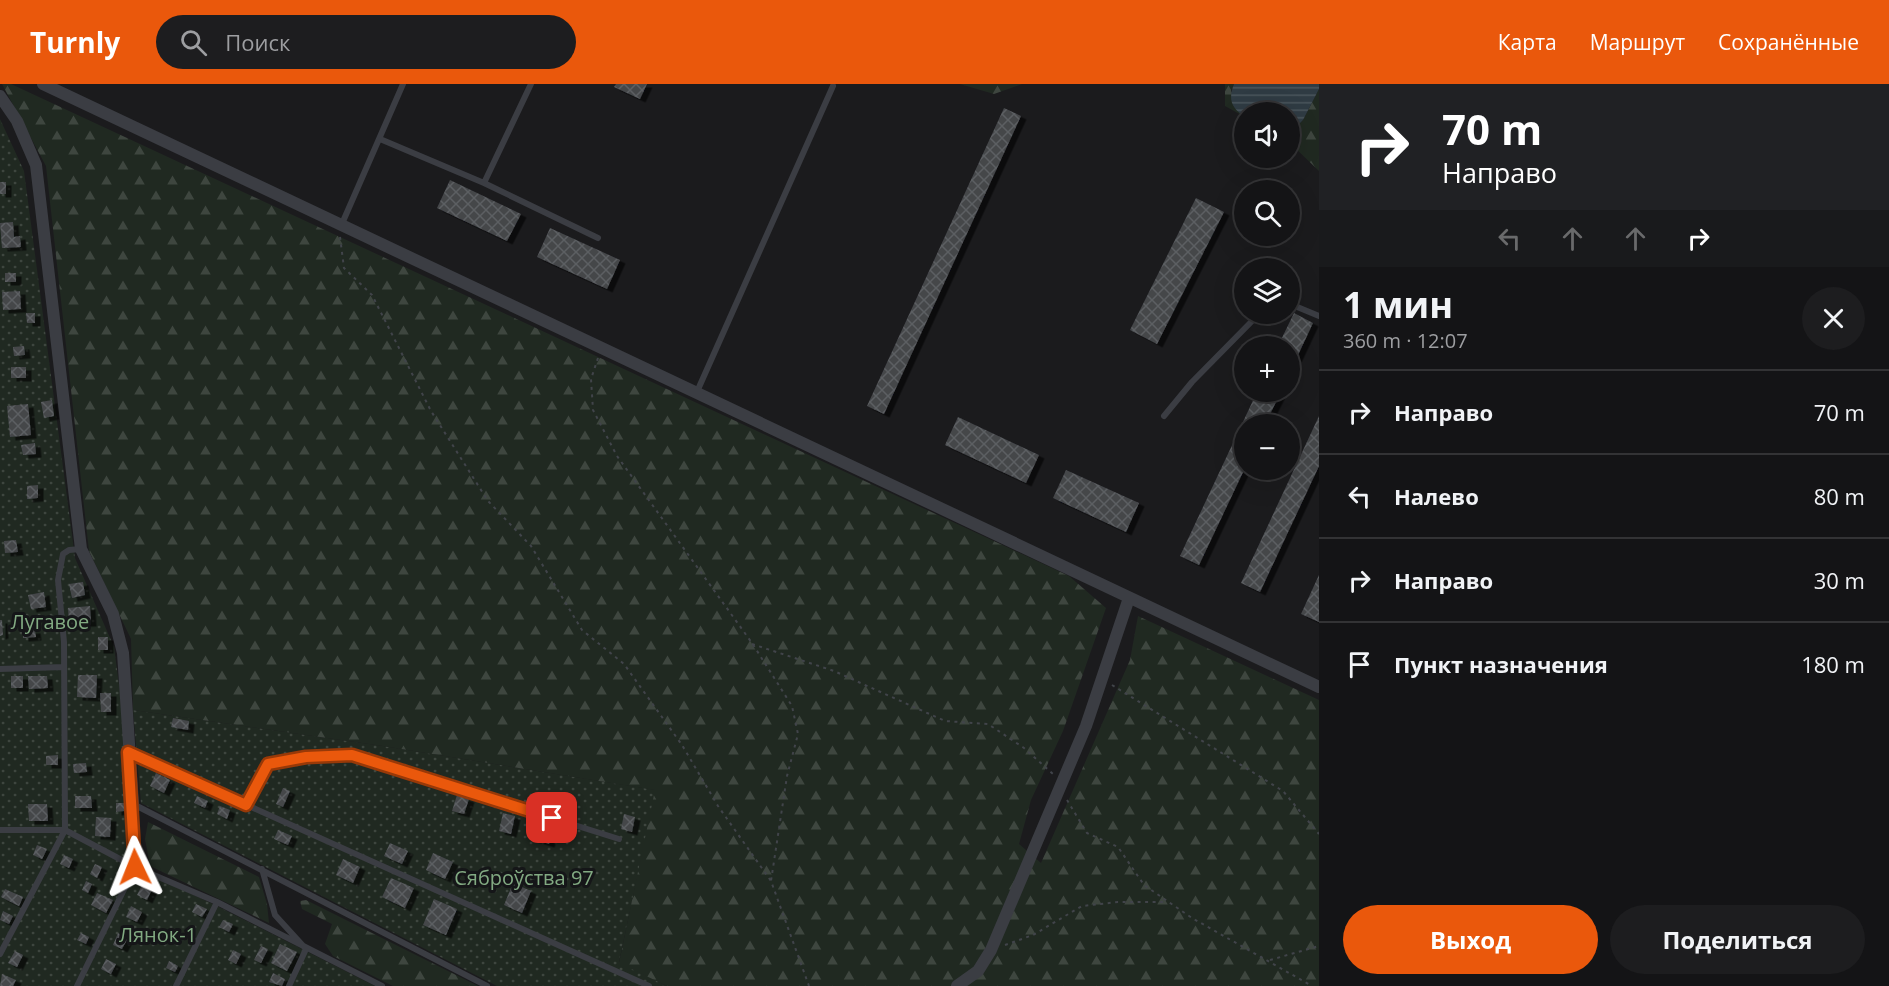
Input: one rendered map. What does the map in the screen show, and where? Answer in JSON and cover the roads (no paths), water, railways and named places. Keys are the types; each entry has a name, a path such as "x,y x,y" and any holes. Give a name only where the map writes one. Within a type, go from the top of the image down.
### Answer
{"street":[{"path":"44,84 601,350 1319,687"},
{"path":"0,96 17,121 36,165 81,549 113,614 123,653 133,804"},
{"path":"957,986 978,971 991,950 1102,679 1129,598"}],"lane":[{"path":"341,226 403,84"},
{"path":"484,183 531,84"},
{"path":"696,394 714,359 833,86"},
{"path":"380,139 484,183 598,238"},
{"path":"1300,308 1319,316"},
{"path":"1164,416 1192,382 1249,324"},
{"path":"0,954 65,830 64,667 58,580 60,561 69,550 81,549"},
{"path":"0,669 64,667"},
{"path":"128,752 649,986"},
{"path":"246,805 268,764 306,757 352,755 619,839"},
{"path":"77,986 135,867 133,804 487,986"},
{"path":"0,830 65,830 135,867 217,902 382,986"},
{"path":"262,869 275,915 306,949"},
{"path":"176,986 217,902"},
{"path":"289,986 306,949"}],"park label":[{"name":"Лугавое","path":"50,622"},
{"name":"Сяброўства 97","path":"524,878"},
{"name":"Лянок-1","path":"158,935"}]}
